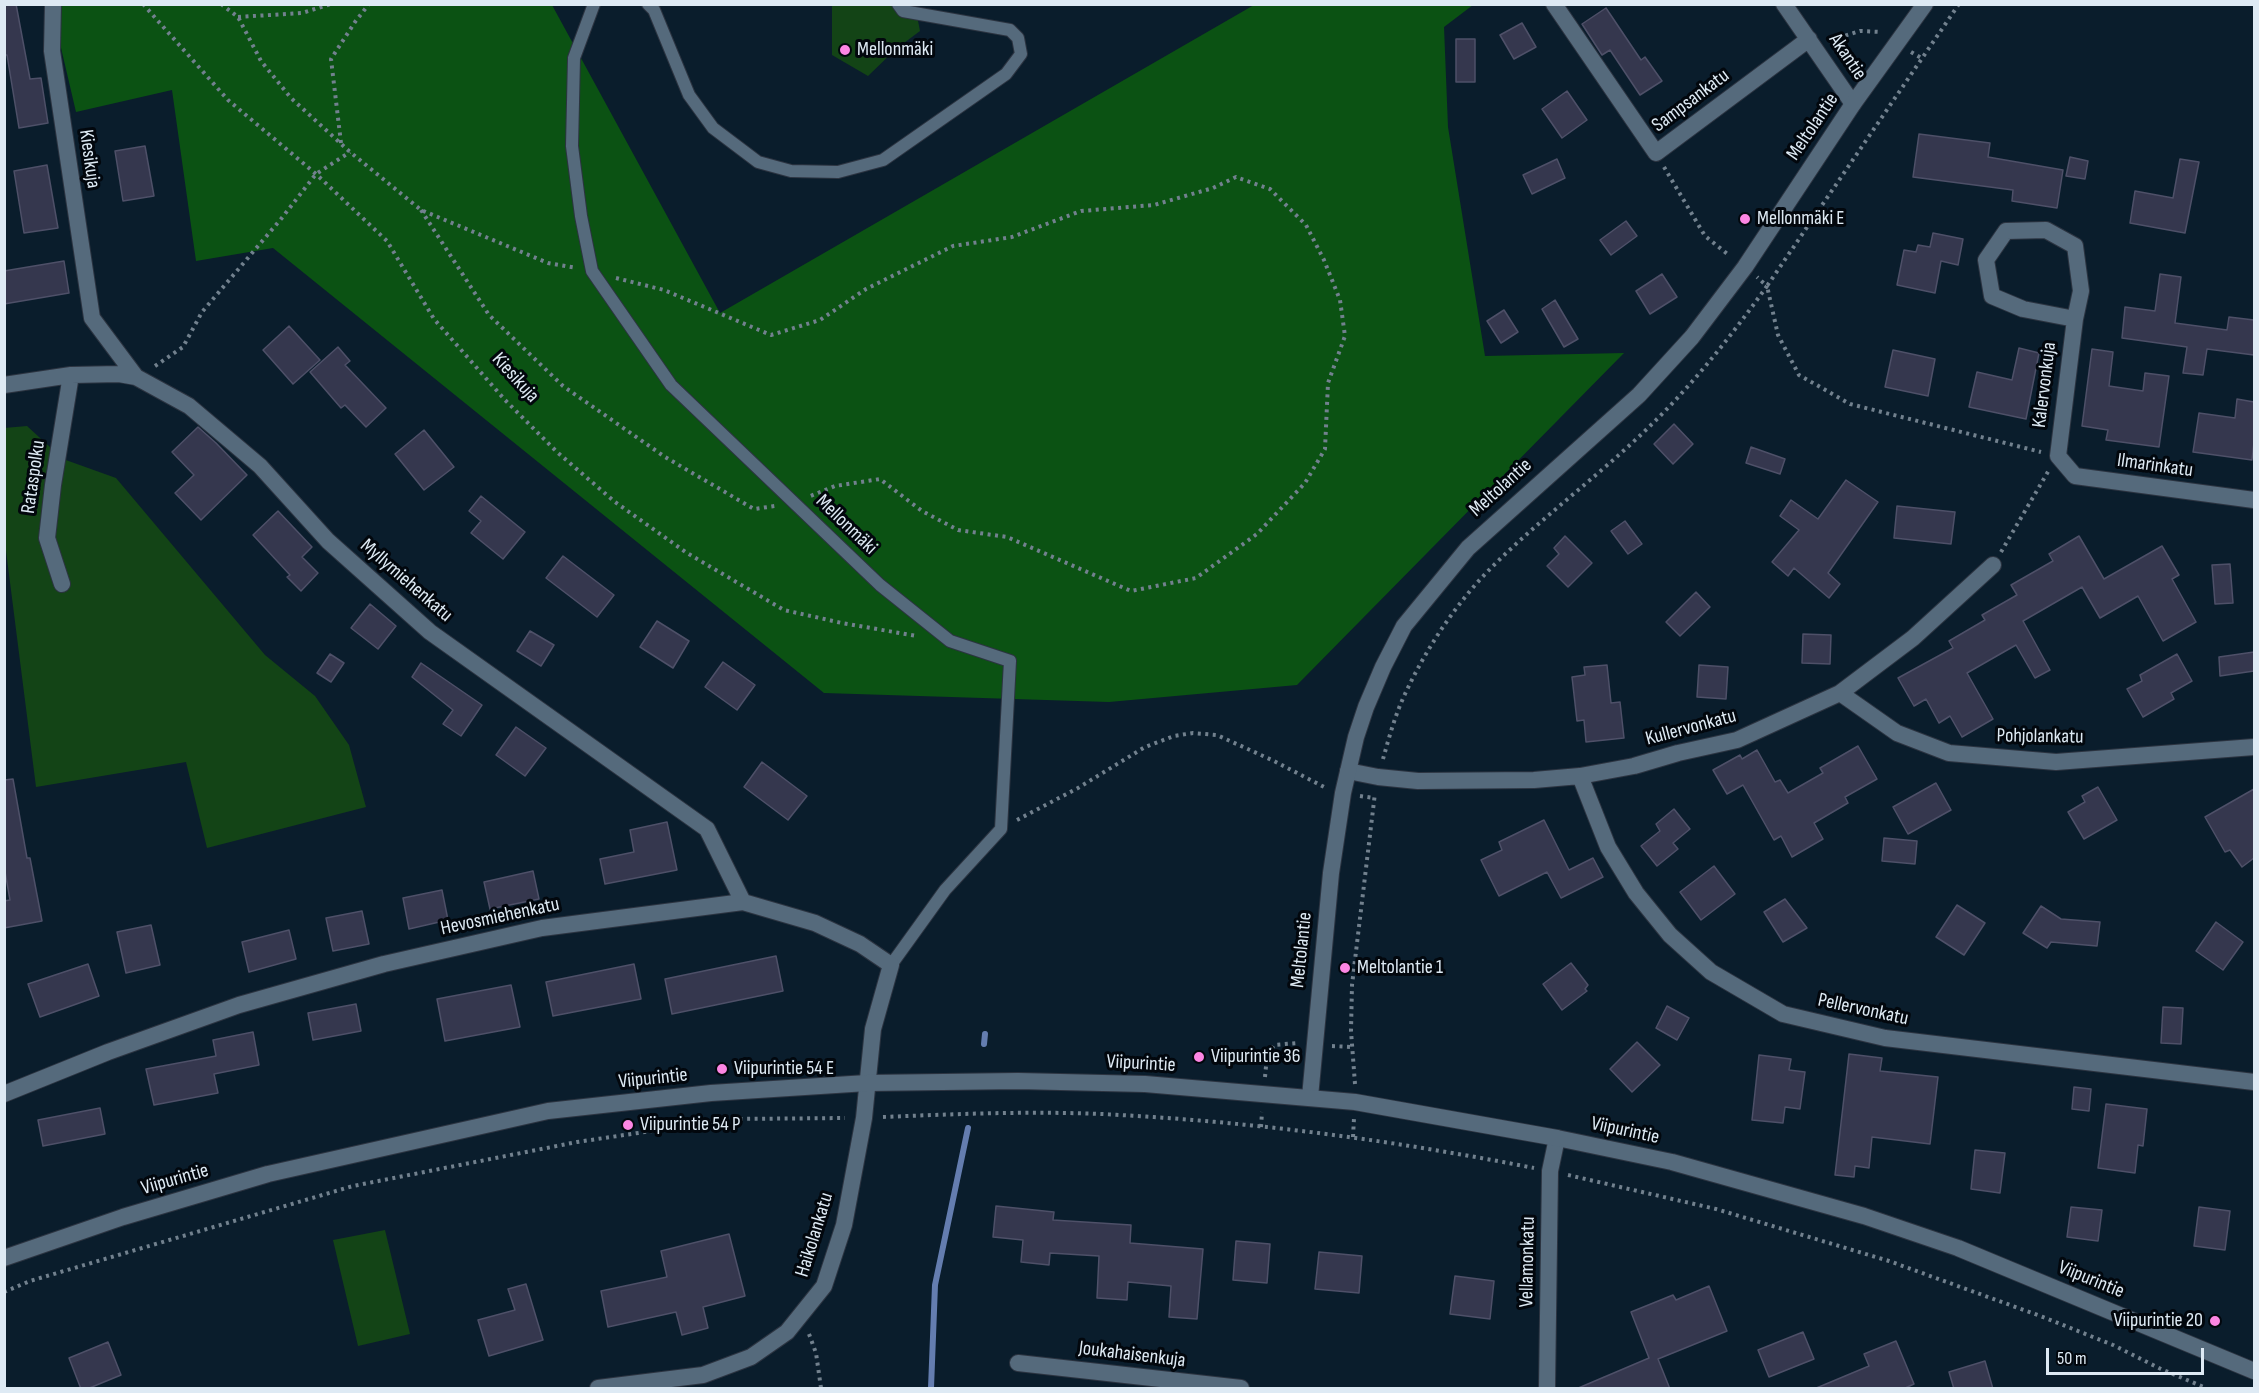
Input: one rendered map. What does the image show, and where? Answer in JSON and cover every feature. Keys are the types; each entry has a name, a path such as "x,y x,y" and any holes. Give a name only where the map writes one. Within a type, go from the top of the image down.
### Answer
{"street":[{"name":"Kiesikuja","path":"53,4 52,51 92,318 136,377"},
{"name":"Sampsankatu","path":"1554,4 1656,153 1809,39"},
{"name":"Akantie","path":"1784,4 1853,104"},
{"name":"Meltolantie","path":"1310,1097 1331,873 1343,793 1366,707 1404,626 1468,548 1639,395 1692,337 1745,267 1853,104 1925,4"},
{"name":"Kalervonkuja","path":"2058,456 2074,319 2081,291 2075,246 2046,230 2006,231 1986,260 1992,296 2024,309 2074,319"},
{"name":"Myllymiehenkatu","path":"4,385 71,375 119,374 136,377 189,406 260,466 328,541 430,632 707,829 743,902"},
{"name":"Rataspolku","path":"62,584 47,538 71,375"},
{"name":"Ilmarinkatu","path":"2058,456 2075,476 2254,500"},
{"name":"Kullervonkatu","path":"1348,771 1418,781 1481,782 1580,776 1634,766 1678,753 1737,740 1840,693 1913,638 1993,565"},
{"name":"Pohjolankatu","path":"1840,693 1898,733 1949,753 2055,762 2254,747"},
{"name":"Pellervonkatu","path":"1580,776 1608,847 1636,893 1670,935 1711,972 1783,1014 1885,1038 2254,1082"},
{"name":"Hevosmiehenkatu","path":"4,1094 108,1052 239,1005 384,964 542,928 743,902 815,923 860,944 891,965"},
{"path":"867,1083 873,1029 891,965"},
{"name":"Viipurintie","path":"4,1258 123,1217 268,1174 548,1111 711,1094 867,1083 1018,1081 1145,1084 1355,1102 1557,1138 1682,1164 1776,1190 1958,1248 2254,1371"},
{"name":"Haikolankatu","path":"598,1389 703,1375 751,1357 787,1332 824,1286 844,1225 864,1118 867,1083"},
{"name":"Vellamonkatu","path":"1547,1389 1550,1171 1557,1138"},
{"name":"Joukahaisenkuja","path":"1018,1363 1183,1385 1241,1389"}],"lane":[{"name":"Mellonmäki","path":"594,4 574,58 572,146 581,216 592,271 671,385 880,585 950,641 1010,660 1001,829"},
{"path":"648,4 654,10 689,95 713,128 758,162 791,171 827,172 838,172 883,160 997,81 1006,74 1021,54 1018,39 1010,30 903,10 898,4"},
{"path":"891,965 945,890 1001,829"}],"path":[{"name":"Kiesikuja","path":"143,4 228,100 316,174 387,241 434,318 505,400 557,452 615,502 687,553 784,610 842,623 950,641"},
{"path":"221,4 238,17 261,61 291,98 350,152 422,210 548,263 592,271 664,290 771,335 820,320 866,290 953,246 1012,237 1081,211 1154,205 1213,188 1236,177 1270,189 1306,225 1324,260 1340,300 1346,336 1328,383 1325,449 1305,483 1257,534 1196,578 1131,591 1007,537 958,530 922,511 880,480 835,486 794,502 754,509 665,457 562,386 489,315 422,210"},
{"path":"238,17 302,13 331,4"},
{"path":"341,143 331,59 369,4"},
{"path":"1353,1137 1355,1102 1352,985 1374,798 1378,777 1404,695 1430,648 1455,611 1491,568 1653,424 1733,333 1959,4"},
{"path":"1809,39 1834,40 1860,31 1883,32 1923,59"},
{"path":"136,377 183,347 201,312 281,219 316,174 350,152"},
{"path":"1656,153 1705,236 1767,286 1778,334 1799,375 1850,404 2058,456 1993,565"},
{"path":"1001,829 1078,788 1145,747 1174,736 1193,733 1218,735 1328,789 1374,798"},
{"path":"1261,1127 1267,1056 1274,1045 1288,1043 1352,1047"},
{"path":"4,1292 30,1281 353,1186 577,1142 733,1119 864,1118 974,1113 1100,1114 1353,1137 1471,1155 1716,1209 1889,1261 2094,1336 2206,1389"},
{"path":"803,1313 816,1353 821,1389"}],"green space":[{"path":"51,5 552,5 720,313 1254,5 1473,5 1444,27 1448,127 1485,356 1624,353 1297,685 1109,702 824,693 273,248 196,261 172,90 76,112"},
{"path":"832,5 915,5 920,31 896,49 868,76 832,55"},
{"path":"27,426 63,459 116,478 265,655 315,696 349,745 366,807 207,848 186,762 36,787 5,543 4,428"},
{"path":"385,1230 410,1334 358,1346 333,1240"}],"building":[{"path":"4,4 16,4 30,79 41,78 48,123 19,128 7,55 4,55"},
{"path":"1606,8 1641,60 1645,57 1662,81 1640,95 1610,50 1602,55 1582,24"},
{"path":"1522,23 1536,47 1514,59 1500,35"},
{"path":"1456,39 1475,39 1475,82 1456,82"},
{"path":"1567,91 1587,120 1562,138 1542,109"},
{"path":"1919,134 1990,143 1988,157 2063,170 2057,208 2012,201 2013,190 1913,177"},
{"path":"145,146 154,196 123,201 115,151"},
{"path":"2070,157 2088,161 2085,179 2066,176"},
{"path":"1557,159 1565,178 1532,194 1523,175"},
{"path":"2180,159 2199,162 2185,233 2130,223 2135,191 2173,198"},
{"path":"47,165 58,228 24,233 14,171"},
{"path":"1626,221 1637,236 1611,255 1600,240"},
{"path":"1933,233 1963,239 1958,265 1941,261 1935,293 1897,285 1904,250 1916,252 1918,245 1930,247"},
{"path":"64,261 69,293 4,304 4,271"},
{"path":"1662,274 1677,297 1650,314 1636,291"},
{"path":"2160,274 2181,277 2175,323 2227,330 2229,317 2254,320 2254,355 2207,349 2203,375 2183,373 2187,347 2122,338 2125,307 2155,311"},
{"path":"1555,300 1578,339 1564,347 1542,309"},
{"path":"1504,310 1518,332 1501,343 1487,321"},
{"path":"289,326 320,360 293,384 263,350"},
{"path":"338,347 350,361 345,365 386,408 366,427 345,405 341,408 310,372"},
{"path":"2019,348 2039,353 2026,419 1969,407 1977,372 2012,380"},
{"path":"2092,349 2113,352 2109,386 2143,391 2145,373 2169,376 2159,447 2106,440 2108,430 2082,426"},
{"path":"1893,350 1935,359 1928,396 1885,387"},
{"path":"2237,399 2254,402 2252,460 2193,452 2199,413 2235,418"},
{"path":"1674,424 1693,444 1673,464 1654,444"},
{"path":"198,427 247,475 201,520 175,493 194,475 172,452"},
{"path":"424,430 454,467 424,490 395,454"},
{"path":"1751,447 1785,459 1780,474 1746,463"},
{"path":"1846,480 1878,502 1828,573 1840,584 1829,598 1794,568 1788,576 1772,562 1799,530 1780,516 1791,500 1818,519"},
{"path":"481,496 525,532 503,559 471,533 481,521 469,511"},
{"path":"1897,506 1955,512 1951,544 1894,538"},
{"path":"278,511 312,547 302,557 318,573 301,591 287,577 290,575 253,535"},
{"path":"1625,521 1642,544 1628,554 1611,531"},
{"path":"1565,536 1592,563 1568,587 1547,566 1559,554 1554,548"},
{"path":"2079,536 2104,579 2162,546 2179,575 2172,579 2196,622 2163,641 2138,596 2100,618 2082,587 2023,621 2050,670 2035,678 2016,645 1967,673 1993,719 1962,737 1950,716 1939,723 1926,699 1914,706 1898,678 1953,648 1949,641 1985,620 1982,615 2017,595 2011,585 2053,561 2049,554"},
{"path":"563,556 614,595 597,617 546,578"},
{"path":"2230,564 2233,603 2215,604 2212,565"},
{"path":"1696,592 1710,607 1680,636 1666,622"},
{"path":"370,604 396,626 378,649 351,628"},
{"path":"657,621 689,641 673,668 640,647"},
{"path":"530,631 554,645 541,666 517,651"},
{"path":"1803,634 1831,635 1830,664 1802,663"},
{"path":"2254,652 2254,671 2220,676 2219,657"},
{"path":"330,654 344,663 331,682 317,673"},
{"path":"2177,654 2192,681 2171,693 2174,699 2143,717 2127,689 2142,681 2140,675"},
{"path":"723,662 755,685 737,710 705,687"},
{"path":"421,663 482,705 461,736 443,724 453,710 412,677"},
{"path":"1607,665 1611,703 1620,702 1624,738 1586,742 1584,720 1577,721 1572,677 1585,675 1584,667"},
{"path":"1699,665 1728,667 1726,699 1697,697"},
{"path":"516,727 546,748 525,776 496,755"},
{"path":"1858,746 1877,779 1845,797 1848,803 1814,823 1823,839 1792,857 1781,836 1774,840 1743,785 1727,794 1713,770 1740,755 1742,759 1757,750 1775,782 1780,780 1788,793 1823,773 1820,768"},
{"path":"762,762 807,796 788,820 744,787"},
{"path":"13,779 27,858 30,858 42,921 4,928 4,901 10,900 4,866 4,780"},
{"path":"1936,783 1951,810 1908,834 1893,807"},
{"path":"2098,787 2117,820 2084,839 2068,812 2085,802 2082,796"},
{"path":"2254,789 2254,858 2242,867 2230,850 2225,852 2205,817"},
{"path":"1674,809 1690,829 1673,843 1678,849 1657,866 1641,846 1660,831 1656,824"},
{"path":"1544,820 1569,870 1593,858 1603,877 1561,898 1547,872 1499,896 1481,860 1502,850 1499,842"},
{"path":"667,822 677,870 605,884 600,859 634,852 630,830"},
{"path":"1884,838 1917,841 1915,864 1882,861"},
{"path":"1714,866 1735,894 1701,920 1680,892"},
{"path":"533,871 539,899 490,909 484,882"},
{"path":"442,890 448,920 409,929 403,898"},
{"path":"1785,899 1807,928 1783,942 1764,912"},
{"path":"1957,905 1985,923 1964,955 1936,937"},
{"path":"2041,906 2061,919 2100,922 2097,946 2051,942 2047,948 2023,933"},
{"path":"362,911 369,944 333,951 326,918"},
{"path":"2216,922 2243,942 2223,970 2196,951"},
{"path":"151,925 160,965 126,973 117,932"},
{"path":"289,930 296,959 249,972 242,942"},
{"path":"776,956 783,991 672,1014 665,979"},
{"path":"1571,963 1588,985 1585,989 1587,991 1562,1010 1543,984"},
{"path":"88,964 99,996 40,1017 28,984"},
{"path":"634,964 641,999 553,1016 546,982"},
{"path":"511,985 520,1027 445,1041 437,999"},
{"path":"356,1004 361,1031 313,1040 308,1013"},
{"path":"1667,1006 1689,1018 1677,1040 1656,1028"},
{"path":"2163,1007 2183,1008 2181,1044 2161,1043"},
{"path":"253,1032 259,1065 214,1074 218,1093 154,1105 146,1069 216,1056 213,1040"},
{"path":"1637,1042 1660,1065 1632,1092 1610,1069"},
{"path":"1849,1054 1882,1058 1880,1071 1938,1077 1930,1144 1872,1137 1869,1168 1855,1166 1854,1177 1835,1175"},
{"path":"1759,1055 1791,1059 1789,1070 1805,1072 1800,1109 1785,1107 1783,1123 1752,1120"},
{"path":"2074,1087 2091,1089 2089,1111 2072,1109"},
{"path":"2106,1104 2147,1109 2143,1146 2138,1145 2135,1173 2098,1168"},
{"path":"100,1108 105,1134 43,1146 38,1120"},
{"path":"1975,1150 2005,1153 2000,1193 1971,1189"},
{"path":"996,1206 1054,1212 1053,1220 1131,1225 1130,1243 1203,1249 1197,1319 1169,1317 1171,1286 1128,1282 1127,1300 1097,1298 1099,1256 1050,1253 1049,1265 1021,1262 1023,1240 993,1237"},
{"path":"2071,1207 2102,1210 2098,1241 2067,1237"},
{"path":"2199,1207 2230,1211 2225,1250 2194,1246"},
{"path":"729,1234 745,1296 703,1307 708,1328 682,1335 676,1312 608,1327 601,1291 667,1277 661,1251"},
{"path":"1236,1241 1270,1244 1267,1283 1233,1280"},
{"path":"1319,1252 1362,1256 1359,1293 1315,1289"},
{"path":"1455,1276 1494,1281 1490,1319 1450,1314"},
{"path":"526,1284 543,1340 489,1356 478,1320 515,1310 508,1289"},
{"path":"1709,1286 1727,1331 1658,1359 1670,1389 1576,1389 1649,1358 1631,1312 1673,1295 1676,1300"},
{"path":"1803,1332 1814,1359 1769,1377 1758,1350"},
{"path":"1896,1341 1914,1384 1903,1389 1814,1389 1869,1366 1864,1354"},
{"path":"108,1342 121,1375 87,1389 81,1389 69,1358"},
{"path":"1985,1361 1993,1389 1954,1389 1949,1372"}],"waterway":[{"path":"984,1044 985,1034"},
{"path":"931,1388 935,1285 968,1128"}],"place":[{"name":"Mellonmäki","path":"845,50"},
{"name":"Mellonmäki E","path":"1745,219"},
{"name":"Meltolantie 1","path":"1345,968"},
{"name":"Viipurintie 36","path":"1199,1057"},
{"name":"Viipurintie 54 E","path":"722,1069"},
{"name":"Viipurintie 54 P","path":"628,1125"},
{"name":"Viipurintie 20","path":"2215,1321"}]}
